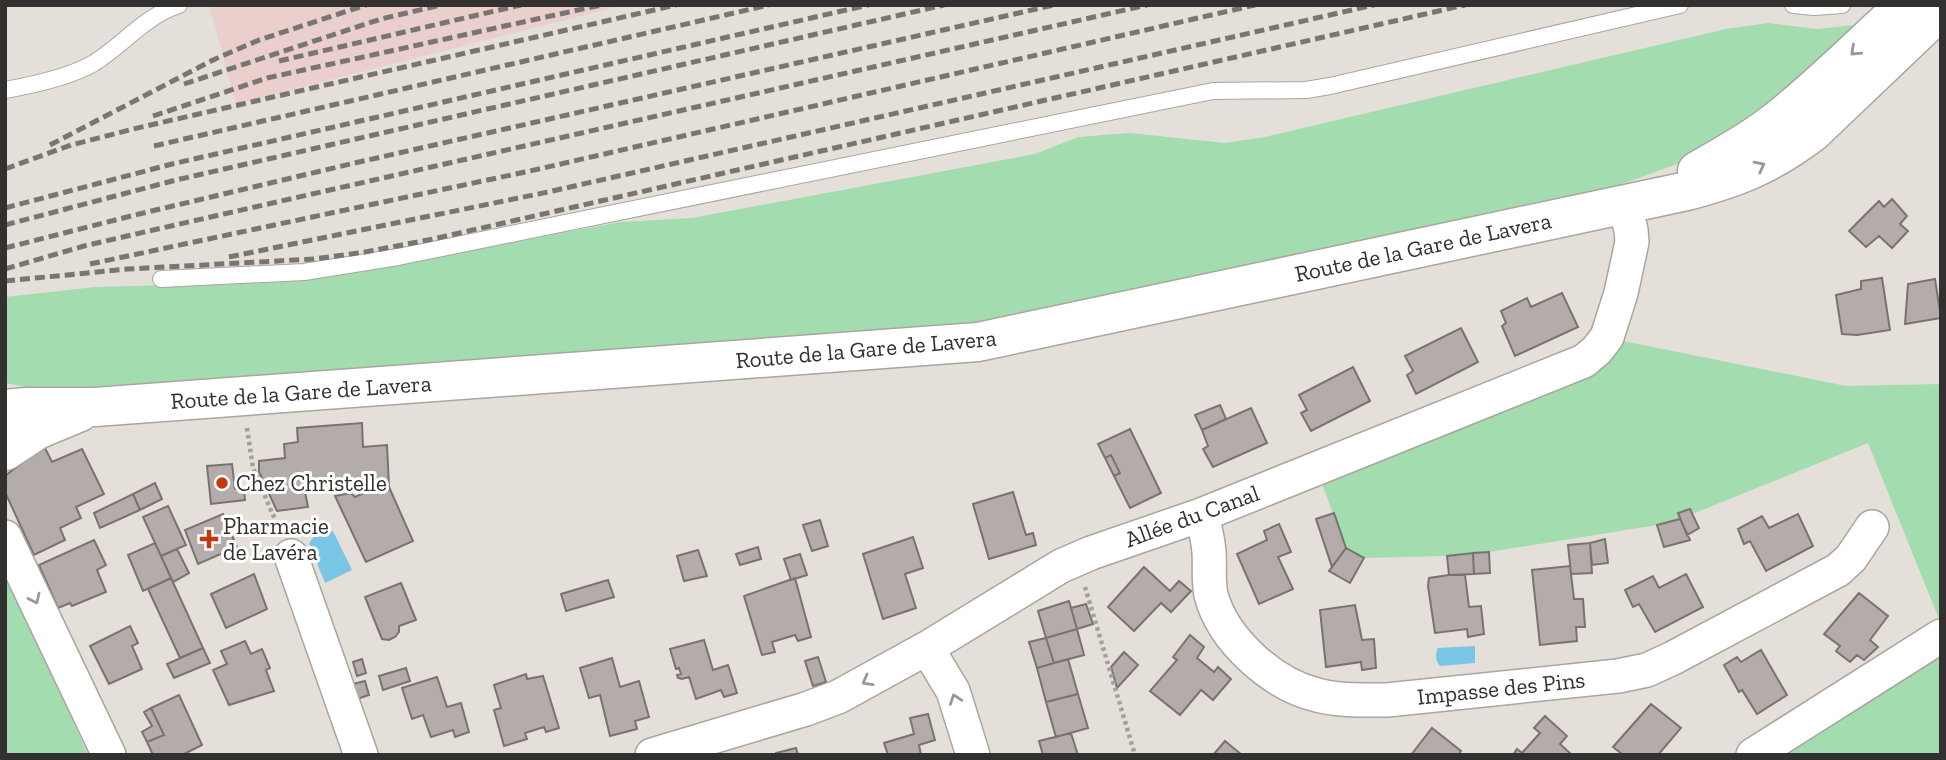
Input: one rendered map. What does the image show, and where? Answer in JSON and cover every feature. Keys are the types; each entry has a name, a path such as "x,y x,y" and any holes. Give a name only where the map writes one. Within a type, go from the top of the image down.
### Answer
{"street":[{"name":"Route de la Gare de Lavera","path":"5,409 95,407 978,342 1713,184 1738,176 1764,164 1813,132 1911,12"},
{"name":"Allée du Canal","path":"652,755 838,697 927,648 1061,566 1201,515 1584,361 1607,337 1622,293 1632,242 1624,203"},
{"name":"Route de la Gare de Lavera","path":"5,451 37,430 95,407"},
{"name":"Impasse des Pins","path":"1201,515 1209,550 1211,595 1220,619 1234,639 1265,669 1290,685 1317,695 1352,700 1387,700 1618,676 1647,670 1838,570 1851,558 1872,527"},
{"path":"5,537 109,755"},
{"path":"291,556 361,755"},
{"path":"1753,755 1941,636"},
{"path":"927,648 953,691 972,755"}],"lane":[{"path":"5,90 79,71 95,62 155,15 179,5"},
{"path":"161,279 304,272 398,257 1213,91 1307,90 1329,86 1680,5"},
{"path":"1798,6 1842,5"}],"path":[{"path":"242,396 253,468 291,556"},
{"path":"1077,559 1135,755"}],"shaded area":[{"path":"209,5 624,5 236,104"}],"green space":[{"path":"1768,23 1817,29 1864,24 1758,119 1685,161 1609,189 996,324 100,389 34,388 5,383 5,297 95,287 260,283 346,273 621,222 692,218 1035,154 1078,137 1130,133 1225,143 1265,137 1726,29"},
{"path":"1618,340 1846,386 1941,384 1941,624 1868,443 1680,519 1657,525 1489,552 1447,556 1364,558 1346,548 1322,484 1511,408"},
{"path":"5,571 12,586 88,755 5,755"},
{"path":"1941,655 1941,755 1772,755"}],"water":[{"path":"333,531 352,570 325,583 309,543 317,532"},
{"path":"1475,646 1475,663 1440,666 1437,662 1438,648"}],"building":[{"path":"1892,199 1907,216 1900,224 1908,231 1892,248 1879,236 1866,247 1849,231 1879,201 1884,207"},
{"path":"1882,278 1890,330 1857,335 1842,334 1836,295 1861,289 1861,281"},
{"path":"1935,279 1941,318 1905,324 1908,284"},
{"path":"1562,293 1578,327 1515,356 1502,326 1506,323 1501,311 1527,298 1531,307"},
{"path":"1461,328 1478,362 1416,394 1407,375 1413,371 1405,356"},
{"path":"1353,367 1370,401 1311,431 1301,413 1307,410 1299,395"},
{"path":"1220,405 1226,419 1202,430 1195,415"},
{"path":"1251,408 1267,443 1213,467 1203,449 1208,446 1202,430"},
{"path":"362,423 363,447 387,445 389,487 305,492 308,507 277,511 259,472 259,461 285,458 284,444 298,442 297,428"},
{"path":"1130,429 1161,493 1130,508 1114,476 1120,473 1111,455 1105,458 1098,444"},
{"path":"44,446 52,462 82,449 104,494 76,507 81,518 60,528 65,540 34,555 5,492 5,476"},
{"path":"1111,455 1120,473 1114,476 1105,458"},
{"path":"232,464 235,489 244,488 245,500 211,504 207,466"},
{"path":"155,483 162,499 140,510 133,494"},
{"path":"389,487 413,541 366,562 335,496 351,493 355,497 375,488"},
{"path":"1013,492 1026,535 1033,533 1036,545 989,559 973,504"},
{"path":"133,494 140,510 100,528 94,513"},
{"path":"168,506 186,545 161,556 143,517"},
{"path":"1690,509 1699,528 1687,535 1678,513"},
{"path":"1334,513 1346,548 1332,567 1316,519"},
{"path":"223,514 237,547 198,564 185,530"},
{"path":"1798,514 1813,546 1766,571 1750,541 1744,544 1738,529 1762,516 1769,528"},
{"path":"1680,519 1690,540 1664,547 1657,525"},
{"path":"820,520 828,546 812,551 803,525"},
{"path":"1279,524 1291,552 1278,557 1293,589 1259,604 1237,554 1267,540 1264,531"},
{"path":"913,537 923,568 905,574 916,608 883,619 863,554"},
{"path":"1605,539 1608,563 1592,565 1590,543"},
{"path":"94,540 106,565 97,570 106,592 72,606 70,603 58,608 39,565"},
{"path":"155,543 171,578 143,591 128,555"},
{"path":"1590,543 1592,573 1571,574 1568,545"},
{"path":"758,547 761,559 740,565 736,554"},
{"path":"1346,548 1364,558 1350,583 1329,571"},
{"path":"177,549 189,573 173,582 161,556"},
{"path":"698,550 707,576 684,581 677,556"},
{"path":"1489,552 1490,573 1474,574 1473,553"},
{"path":"1473,553 1474,574 1449,575 1447,556"},
{"path":"800,554 807,575 791,580 784,559"},
{"path":"1570,566 1574,599 1583,599 1585,627 1576,627 1577,641 1540,645 1532,570"},
{"path":"1144,567 1170,591 1179,581 1191,591 1171,612 1161,603 1134,631 1108,607"},
{"path":"254,574 267,609 226,628 211,594"},
{"path":"1686,574 1703,607 1655,632 1639,604 1633,607 1625,590 1653,576 1659,588"},
{"path":"1465,575 1469,607 1481,606 1484,634 1468,637 1467,629 1435,633 1429,578"},
{"path":"171,578 203,648 180,658 148,589"},
{"path":"795,578 811,637 798,641 795,635 772,642 775,652 762,655 744,596"},
{"path":"608,580 614,597 566,611 561,594"},
{"path":"401,583 416,620 399,626 395,637 382,639 365,597"},
{"path":"1859,593 1888,616 1870,640 1878,647 1864,660 1857,655 1850,662 1836,651 1840,646 1824,634"},
{"path":"1069,601 1077,629 1046,638 1038,611"},
{"path":"1086,604 1093,624 1077,629 1071,608"},
{"path":"1355,605 1362,640 1374,639 1376,668 1362,670 1361,662 1326,667 1320,610"},
{"path":"130,626 138,643 132,646 142,669 109,684 90,646"},
{"path":"1077,629 1084,655 1054,663 1046,638"},
{"path":"1190,635 1204,647 1197,658 1214,672 1218,667 1231,679 1213,700 1201,690 1180,715 1150,691 1177,660 1173,657"},
{"path":"1046,638 1054,663 1037,668 1029,642"},
{"path":"704,640 713,670 728,665 737,693 724,697 721,690 696,699 689,677 678,678 677,675 681,674 679,668 676,669 670,649"},
{"path":"245,641 251,654 262,649 270,668 266,670 274,691 229,705 213,670 227,664 221,651"},
{"path":"203,648 210,663 174,678 167,664"},
{"path":"1761,650 1787,695 1757,714 1742,690 1739,692 1724,665 1737,657 1741,662"},
{"path":"1124,652 1138,665 1117,688 1111,667"},
{"path":"818,657 826,682 813,686 805,661"},
{"path":"612,658 620,687 639,681 649,717 635,721 637,729 610,736 600,695 589,698 580,668"},
{"path":"362,659 366,673 357,676 353,662"},
{"path":"1068,659 1078,694 1046,702 1037,668"},
{"path":"406,668 410,681 383,690 379,676"},
{"path":"526,674 527,679 543,676 559,728 546,732 544,727 525,733 527,739 504,746 494,710 501,708 494,685"},
{"path":"437,677 447,707 461,703 469,732 455,737 453,730 431,737 423,715 412,719 402,688"},
{"path":"365,681 369,695 357,699 353,684"},
{"path":"1078,694 1088,728 1056,737 1046,702"},
{"path":"179,695 202,745 182,755 153,755 147,742 164,735 151,708"},
{"path":"1651,704 1681,728 1658,755 1623,755 1613,747"},
{"path":"151,708 164,735 147,742 142,732 152,726 144,712"},
{"path":"928,714 935,740 919,745 921,755 888,755 884,743 914,734 910,718"},
{"path":"1545,716 1567,736 1560,744 1572,755 1513,755 1517,749 1522,753 1540,733 1534,728"},
{"path":"1432,728 1461,751 1458,755 1411,755"},
{"path":"1071,733 1078,755 1043,755 1039,741"},
{"path":"1225,741 1242,755 1213,755"},
{"path":"796,748 798,755 776,755 776,753"}],"railway":[{"path":"50,145 213,60 259,40 366,5"},
{"path":"184,84 381,19 441,5"},
{"path":"279,61 521,5"},
{"path":"153,116 267,78 601,5"},
{"path":"5,169 71,145 133,129 676,5"},
{"path":"154,146 769,5"},
{"path":"5,208 172,164 868,5"},
{"path":"5,225 176,180 944,5"},
{"path":"5,248 359,162 1054,5"},
{"path":"5,269 84,246 1147,5"},
{"path":"90,264 530,171 1255,5"},
{"path":"229,257 548,192 1374,5"},
{"path":"5,281 128,269 314,259 365,252 433,239 1465,5"}],"place":[{"name":"Chez Christelle","path":"222,483"},
{"name":"Pharmacie de Lavéra","path":"209,539"}]}
